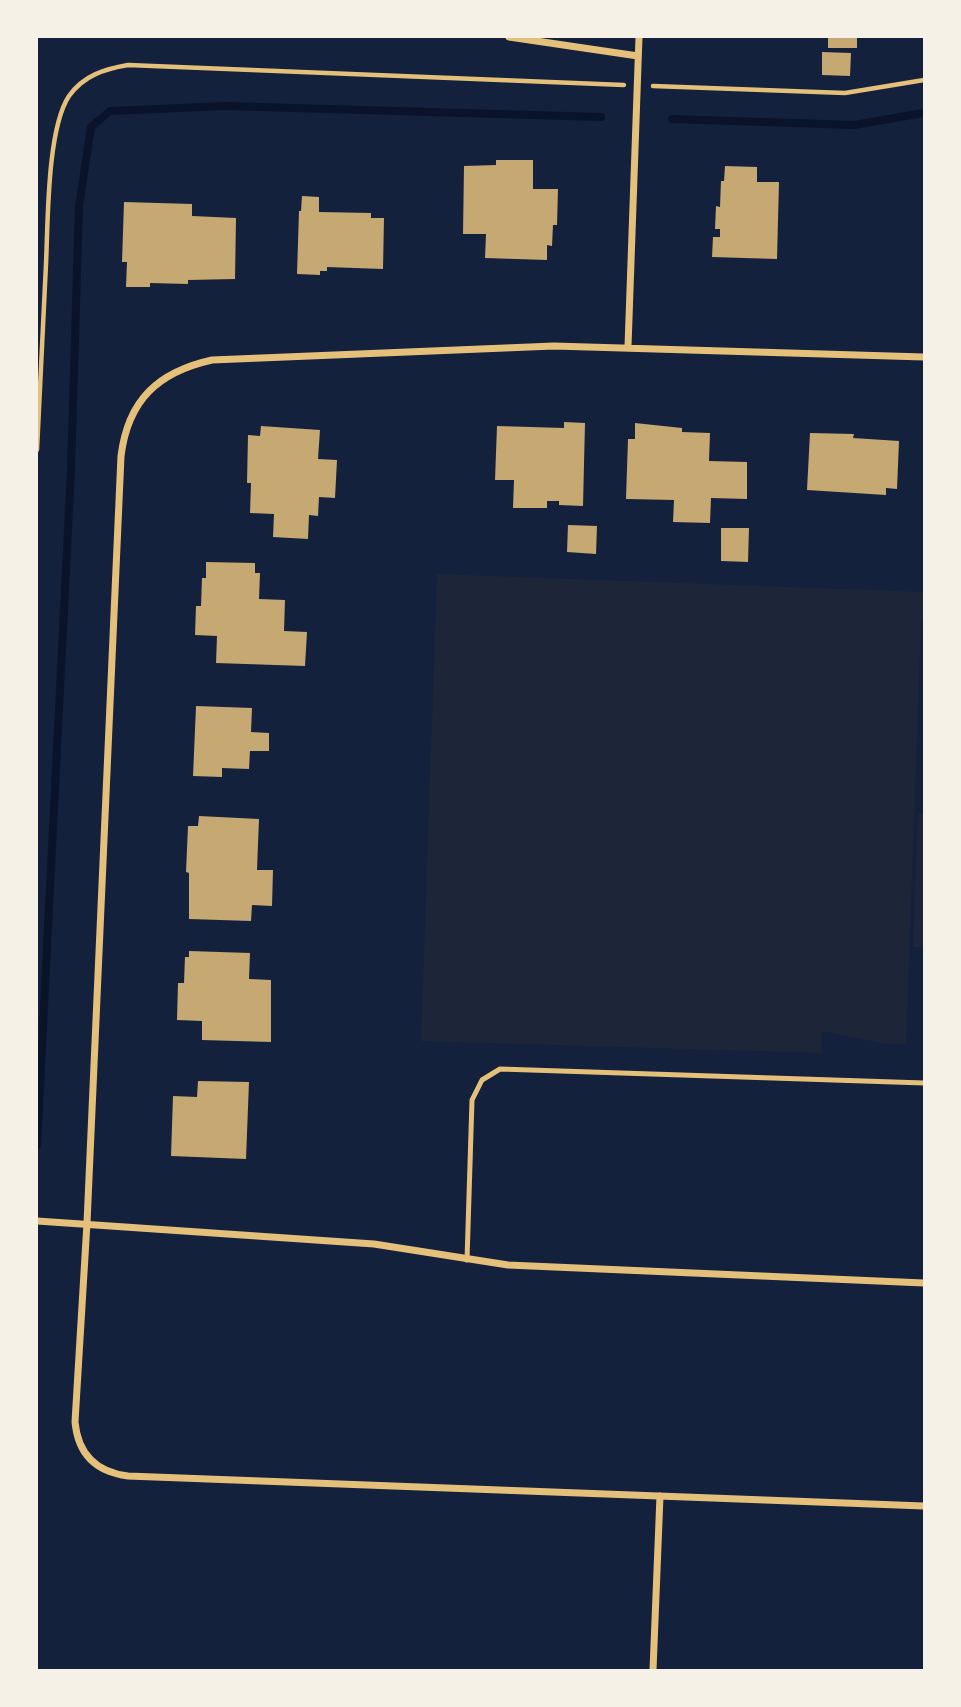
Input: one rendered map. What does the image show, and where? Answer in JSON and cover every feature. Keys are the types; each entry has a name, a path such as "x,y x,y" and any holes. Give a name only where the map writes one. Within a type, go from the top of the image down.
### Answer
{"street":[{"path":"509,37 638,56"},
{"path":"628,346 639,37"},
{"path":"924,357 554,345 212,360 177,370 147,392 136,407 123,438 121,456 87,1223 75,1422 76,1435 88,1458 106,1472 128,1476 924,1506"},
{"path":"37,1221 374,1244 467,1260 550,1268 924,1283"},
{"path":"653,1670 660,1496"}],"lane":[{"path":"467,1260 472,1101 482,1080 500,1069 924,1083"}],"path":[{"path":"37,450 50,183 58,117 69,97 88,77 128,65 617,84"},
{"path":"657,86 845,93 924,79"}],"shaded area":[{"path":"437,574 924,592 906,1044 886,1044 822,1031 821,1053 421,1041"},
{"path":"918,814 924,814 924,947 913,947"}],"building":[{"path":"828,37 857,37 857,48 828,48"},
{"path":"822,52 851,53 850,76 822,75"},
{"path":"496,160 533,160 533,189 558,189 557,225 553,225 552,246 547,245 547,260 485,258 486,234 463,234 464,166 496,165"},
{"path":"725,166 757,167 757,182 779,182 777,259 712,257 713,237 720,237 720,229 715,229 716,206 720,207 721,181 724,181"},
{"path":"302,196 319,197 319,212 371,213 371,218 384,218 383,269 327,267 327,271 320,271 320,275 297,274"},
{"path":"124,202 192,204 192,216 236,218 235,279 188,280 188,284 150,283 150,287 126,287 127,262 122,262"},
{"path":"564,422 585,423 583,506 559,505 559,501 547,501 547,508 513,508 514,480 495,480 497,426 564,428"},
{"path":"635,423 682,428 682,432 710,433 709,461 747,462 747,499 711,498 710,523 673,522 674,500 626,499 628,439 635,439"},
{"path":"261,426 320,430 318,459 337,460 335,498 319,497 318,516 309,515 308,539 273,537 274,514 250,513 251,483 247,483 248,435 260,436"},
{"path":"810,433 854,434 853,438 899,441 897,489 886,488 886,495 807,490"},
{"path":"568,525 597,526 596,554 567,552"},
{"path":"721,528 749,528 748,562 721,561"},
{"path":"206,562 255,563 255,573 260,573 259,599 285,600 284,631 307,632 305,666 216,663 217,636 195,635 196,606 201,606 202,578 206,578"},
{"path":"196,706 252,708 251,732 269,733 269,751 250,751 249,769 222,768 222,777 193,776"},
{"path":"199,816 259,819 257,870 273,870 272,906 252,905 251,921 189,919 189,873 186,872 188,826 198,826"},
{"path":"189,951 250,953 249,979 271,980 271,1042 202,1040 202,1021 177,1020 178,983 184,983 185,957 189,957"},
{"path":"198,1081 249,1082 246,1159 171,1156 173,1096 197,1097"}],"waterway":[{"path":"37,1145 71,471 79,206 91,127 110,111 226,106 601,117"},
{"path":"672,119 854,125 924,113"}]}
